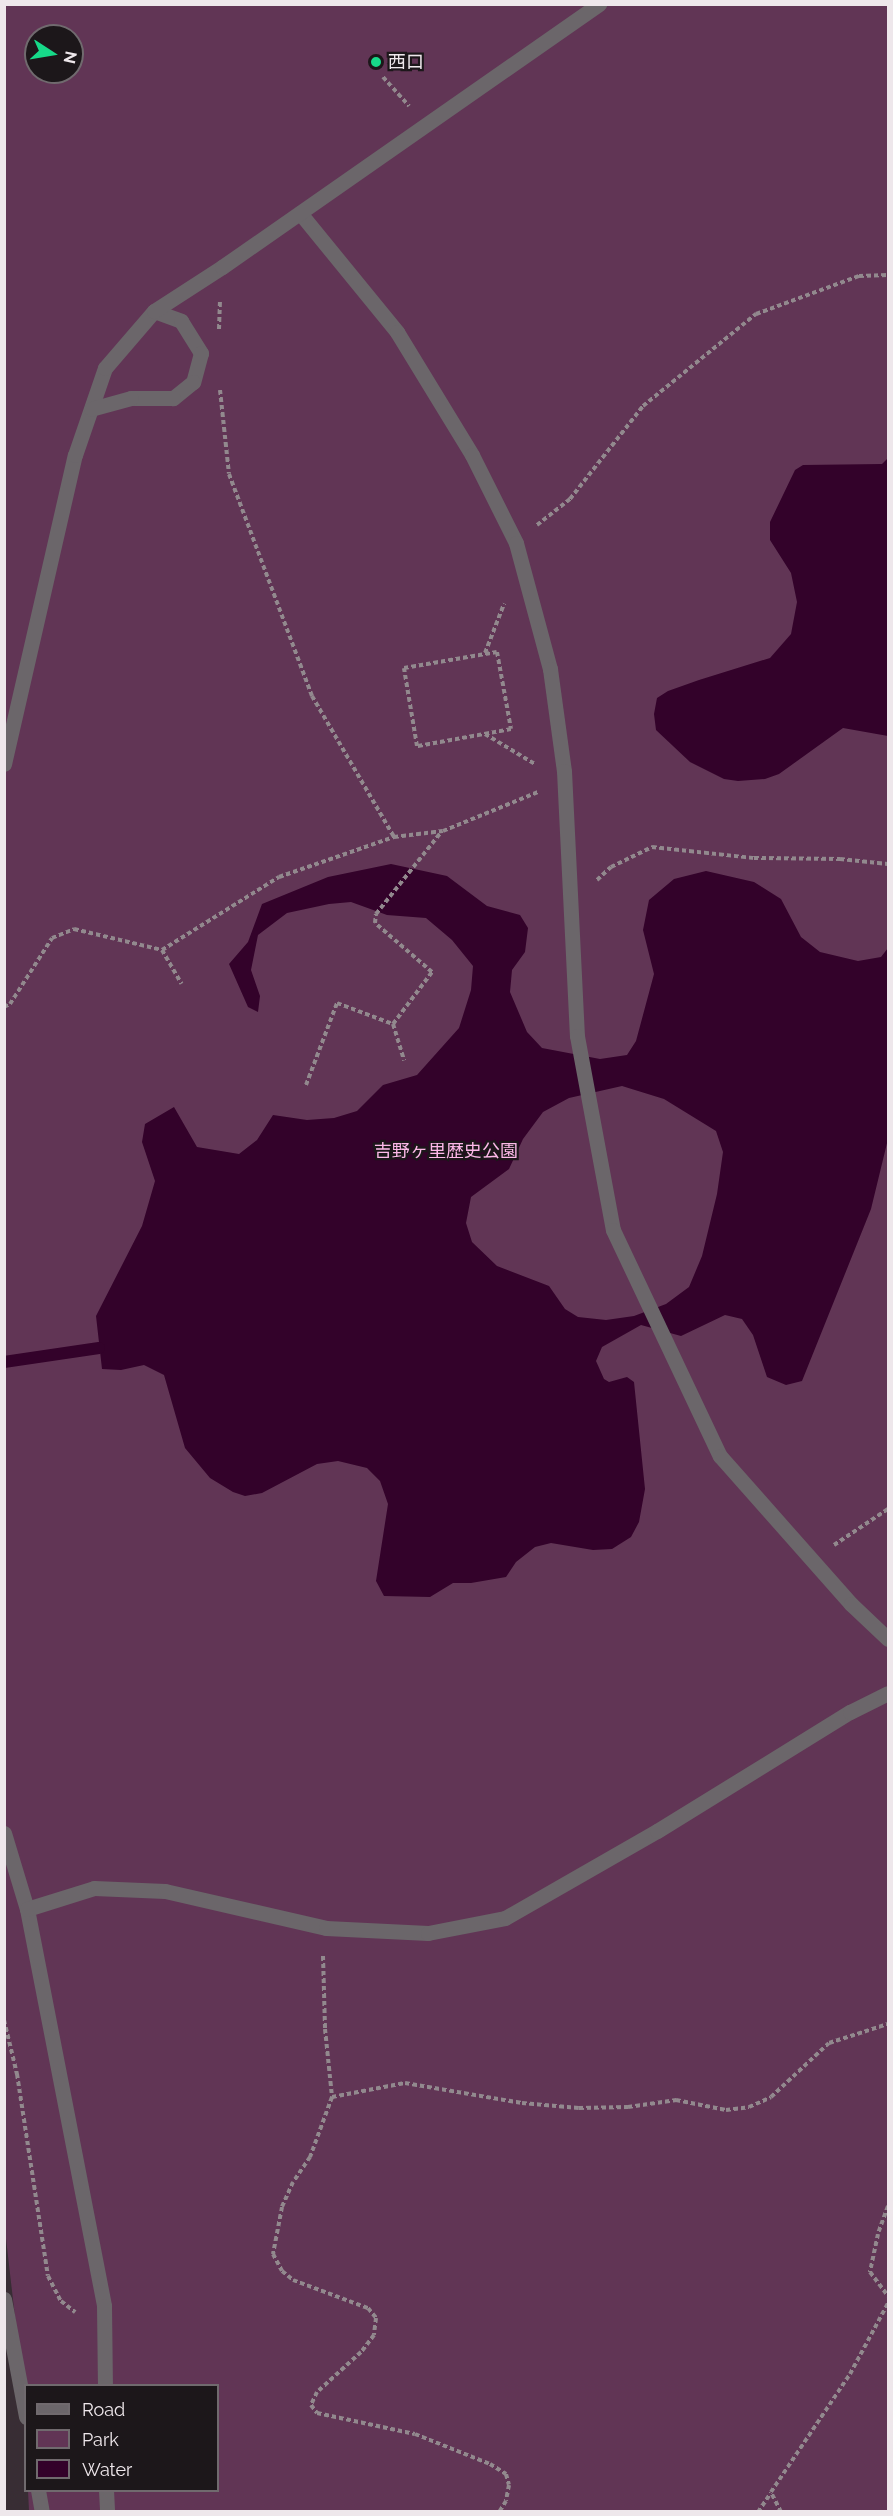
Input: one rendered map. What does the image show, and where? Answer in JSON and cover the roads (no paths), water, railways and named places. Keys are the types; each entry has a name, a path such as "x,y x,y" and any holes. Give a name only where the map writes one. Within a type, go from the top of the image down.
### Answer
{"street":[{"path":"4,764 75,455 105,368 154,311 222,267 599,4"},
{"path":"300,213 397,332 472,455 516,543 550,669 564,781 577,1036 613,1230 720,1456 851,1604 888,1639"},
{"path":"91,409 130,398 173,398 193,382 201,353 181,321 154,311"},
{"path":"27,1908 94,1888 153,1891 242,1906 322,1926 428,1933 505,1918 657,1832 850,1712 888,1694"},
{"path":"4,1833 27,1908 104,2306 105,2384"},
{"path":"4,2299 24,2406"},
{"path":"39,2492 42,2511"},
{"path":"106,2492 107,2511"}],"water":[{"path":"888,458 888,736 843,728 779,774 765,779 738,781 724,779 690,762 656,730 654,714 657,698 668,691 699,680 770,658 791,634 797,602 791,573 770,540 770,522 795,470 803,465 882,464"},
{"path":"391,864 447,876 487,906 520,915 528,928 525,952 512,970 510,992 527,1032 542,1048 600,1059 627,1055 636,1041 654,974 643,930 649,900 674,879 706,871 754,882 781,899 801,937 820,952 858,961 881,957 888,948 888,1139 871,1209 802,1381 786,1385 767,1377 753,1335 742,1319 725,1315 681,1336 641,1325 602,1347 596,1361 604,1379 609,1382 627,1377 634,1382 645,1489 639,1522 631,1537 612,1549 593,1550 551,1543 535,1547 516,1562 506,1577 471,1583 453,1583 430,1597 384,1596 376,1581 388,1504 380,1481 367,1468 338,1461 317,1464 262,1493 245,1496 233,1492 210,1478 185,1448 164,1375 144,1365 121,1370 102,1369 96,1316 142,1226 155,1181 142,1142 145,1124 174,1107 197,1147 239,1154 257,1140 273,1115 307,1120 334,1118 357,1111 383,1085 417,1075 459,1028 471,990 473,966 452,940 426,918 387,915 351,902 287,913 258,935 251,970 260,996 258,1012 248,1007 229,964 248,942 262,904 328,877","holes":["622,1086 664,1099 716,1131 723,1152 717,1194 702,1256 689,1287 666,1304 634,1316 606,1320 578,1317 565,1309 549,1286 497,1266 472,1242 466,1223 471,1197 509,1169 523,1139 543,1112 569,1098"]}],"waterway":[{"path":"4,1362 99,1348"}],"place":[{"name":"西口","path":"376,62"}],"park label":[{"name":"吉野ヶ里歴史公園","path":"446,1151"}]}
